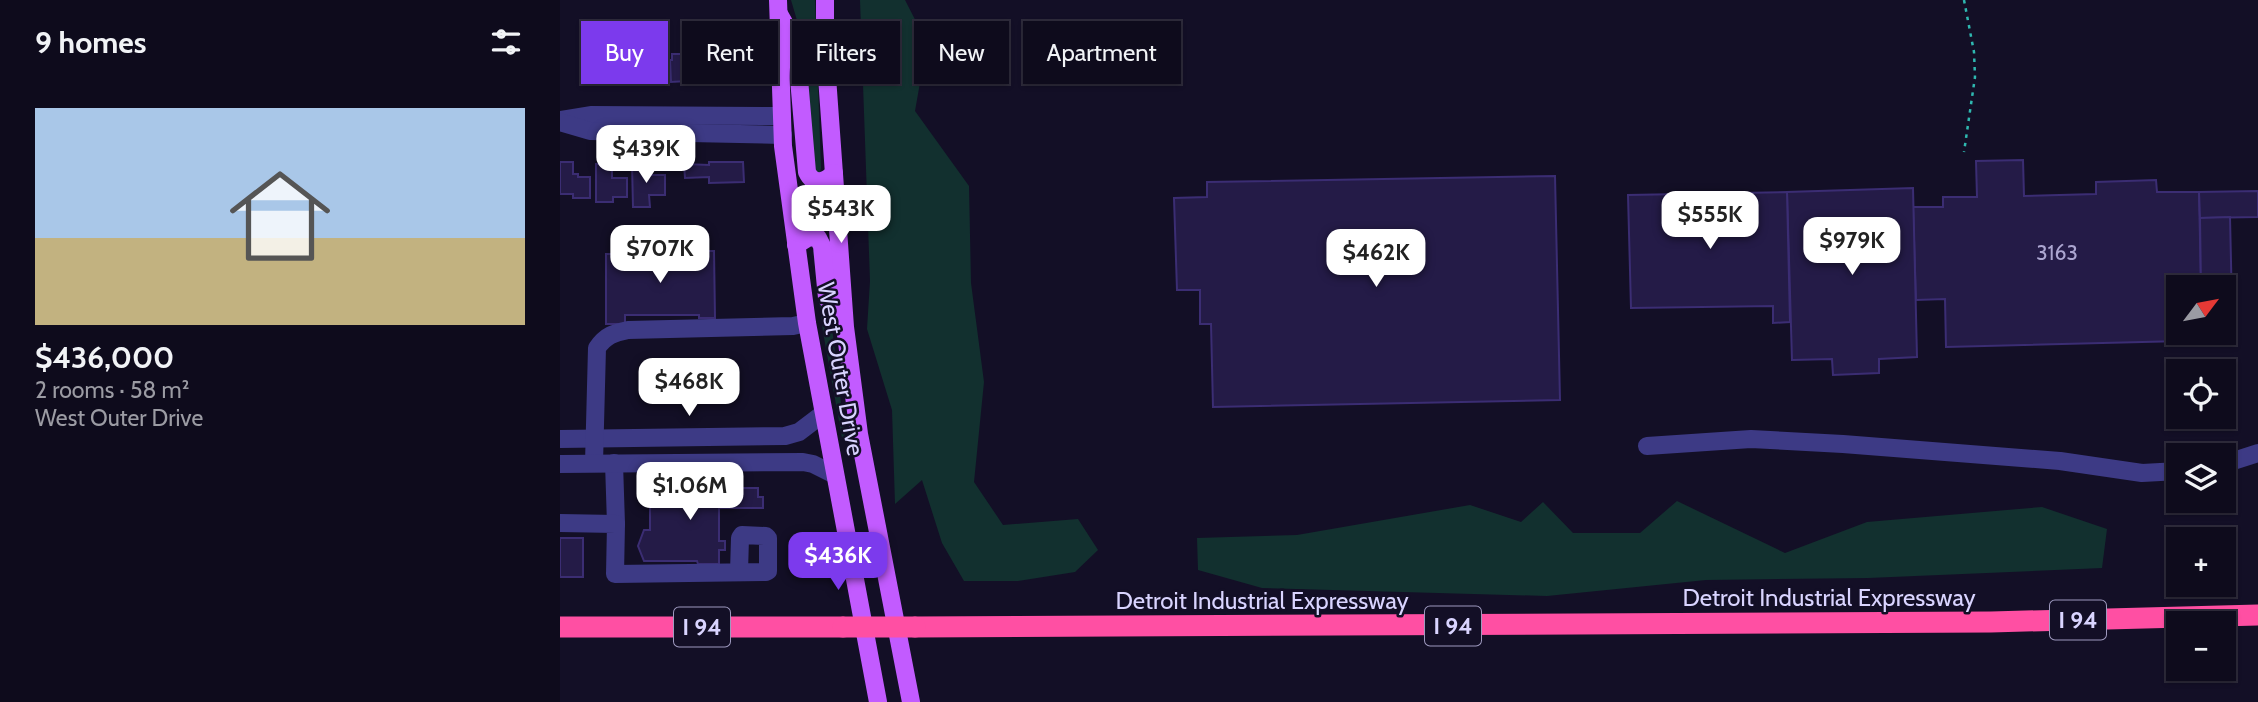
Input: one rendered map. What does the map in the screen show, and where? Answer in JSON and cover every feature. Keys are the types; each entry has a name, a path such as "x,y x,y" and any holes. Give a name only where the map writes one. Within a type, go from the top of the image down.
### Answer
{"highway":[{"name":"Detroit Industrial Expressway","path":"560,627 1991,622 2258,615"}],"main road":[{"name":"West Outer Drive","path":"825,0 825,49 845,327 859,434 911,702"},
{"name":"West Outer Drive","path":"779,7 783,135 807,323 878,702"},
{"path":"779,7 796,44 807,172 818,182 834,173"},
{"path":"796,245 809,237 818,238 822,246 827,298 845,327"}],"street":[{"path":"560,121 592,115 782,116"},
{"path":"560,121 590,131 783,135"},
{"path":"594,463 597,348 603,339 628,330 793,326 807,323"},
{"path":"560,439 785,436 799,432 824,413"},
{"path":"1647,446 1751,439 2060,461 2142,473 2166,472"},
{"path":"2236,460 2258,453"},
{"path":"560,464 803,462 835,475"},
{"path":"614,463 615,574 738,572"},
{"path":"560,523 616,524"}],"path":[{"path":"1964,0 1974,52 1975,77 1964,152"}],"green space":[{"path":"791,0 815,0 816,21 797,21"},
{"path":"860,0 905,0 916,21 914,84 920,84 915,111 969,186 971,283 984,382 974,482 1003,525 1078,519 1098,550 1075,572 1018,581 964,581 942,543 922,480 895,504 892,410 867,329 870,281 863,84 900,84 900,21 861,21"},
{"path":"804,84 818,84 821,168 820,173 815,172"},
{"path":"818,250 831,319 845,437 842,438 823,332 813,251"},
{"path":"1677,501 1785,553 1867,522 2042,507 2107,529 2102,568 1868,578 1706,580 1547,596 1262,588 1198,570 1197,538 1297,535 1470,505 1521,522 1543,502 1573,533 1640,533"}],"building":[{"path":"672,54 682,54 682,81 671,82"},
{"path":"2023,160 2024,196 2096,194 2096,182 2156,180 2157,192 2199,192 2201,275 2166,275 2166,341 1946,347 1945,299 1916,300 1913,207 1943,207 1943,197 1977,197 1976,161"},
{"path":"560,162 573,162 573,174 590,177 590,198 573,198 573,194 560,194"},
{"path":"709,162 743,162 744,182 709,183 709,177 685,178 684,164 709,165"},
{"path":"596,164 612,164 612,178 627,178 627,197 613,197 613,202 596,202"},
{"path":"632,164 649,164 650,175 665,175 665,195 649,195 650,207 633,207"},
{"path":"1555,176 1560,400 1213,407 1211,324 1200,324 1200,290 1177,290 1174,198 1207,197 1207,182"},
{"path":"1913,188 1917,357 1879,359 1879,373 1833,375 1832,359 1792,360 1787,192"},
{"path":"2258,191 2258,217 2200,218 2199,192"},
{"path":"1787,192 1790,322 1773,323 1773,306 1631,308 1628,195"},
{"path":"2230,217 2231,275 2201,275 2200,218"},
{"path":"699,251 714,251 715,318 699,318 699,315 625,315 625,324 606,324 606,254 699,254"},
{"path":"643,488 758,488 758,497 763,497 763,508 719,508 719,541 725,541 725,550 719,550 719,564 698,564 697,561 644,561 638,546 644,530 650,530 650,497 643,497"},
{"path":"560,538 583,538 583,577 560,577"}]}
